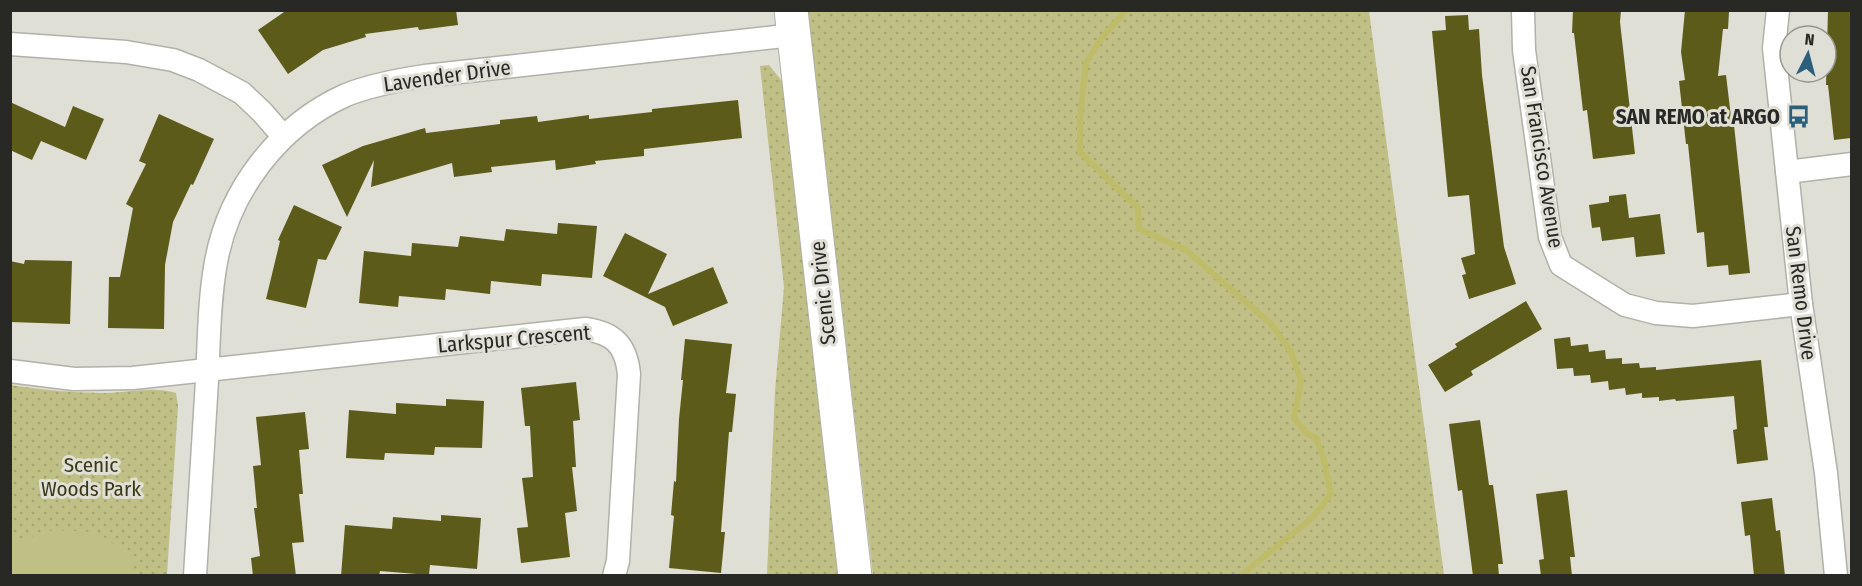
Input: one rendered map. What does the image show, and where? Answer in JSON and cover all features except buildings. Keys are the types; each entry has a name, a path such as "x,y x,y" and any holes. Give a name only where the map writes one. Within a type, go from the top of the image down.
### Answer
{"street":[{"name":"San Francisco Avenue","path":"1523,10 1524,50 1550,237 1561,265 1625,305 1656,313 1693,316 1801,304"},
{"name":"San Remo Drive","path":"1778,10 1774,48 1801,304 1826,473 1836,576"},
{"name":"Lavender Drive","path":"195,576 214,278 222,236 241,194 255,171 283,136 326,105 347,95 393,81 792,22"},
{"name":"Scenic Drive","path":"792,22 855,576"},
{"path":"10,44 126,52 173,60 199,70 242,93 283,136"},
{"path":"1787,172 1851,164"},
{"name":"Larkspur Crescent","path":"10,371 101,380 207,371 564,331 585,329 601,331 614,338 624,351 629,374 618,561 614,576"}],"green space":[{"path":"807,11 1369,11 1444,575 873,575"},
{"path":"769,65 782,81 839,575 767,575 775,391 784,287 760,66"},
{"name":"Scenic Woods Park","path":"11,385 83,392 151,390 176,393 178,406 167,575 11,575"},
{"path":"53,530 97,532 136,560 132,575 11,575 11,543"}],"waterway":[{"path":"1126,10 1101,39 1086,63 1080,117 1080,152 1138,208 1139,229 1186,250 1272,325 1291,352 1301,381 1294,418 1307,434 1316,438 1324,460 1331,494 1312,518 1240,576"}],"place":[{"name":"SAN REMO at ARGO","path":"1798,117"}]}
